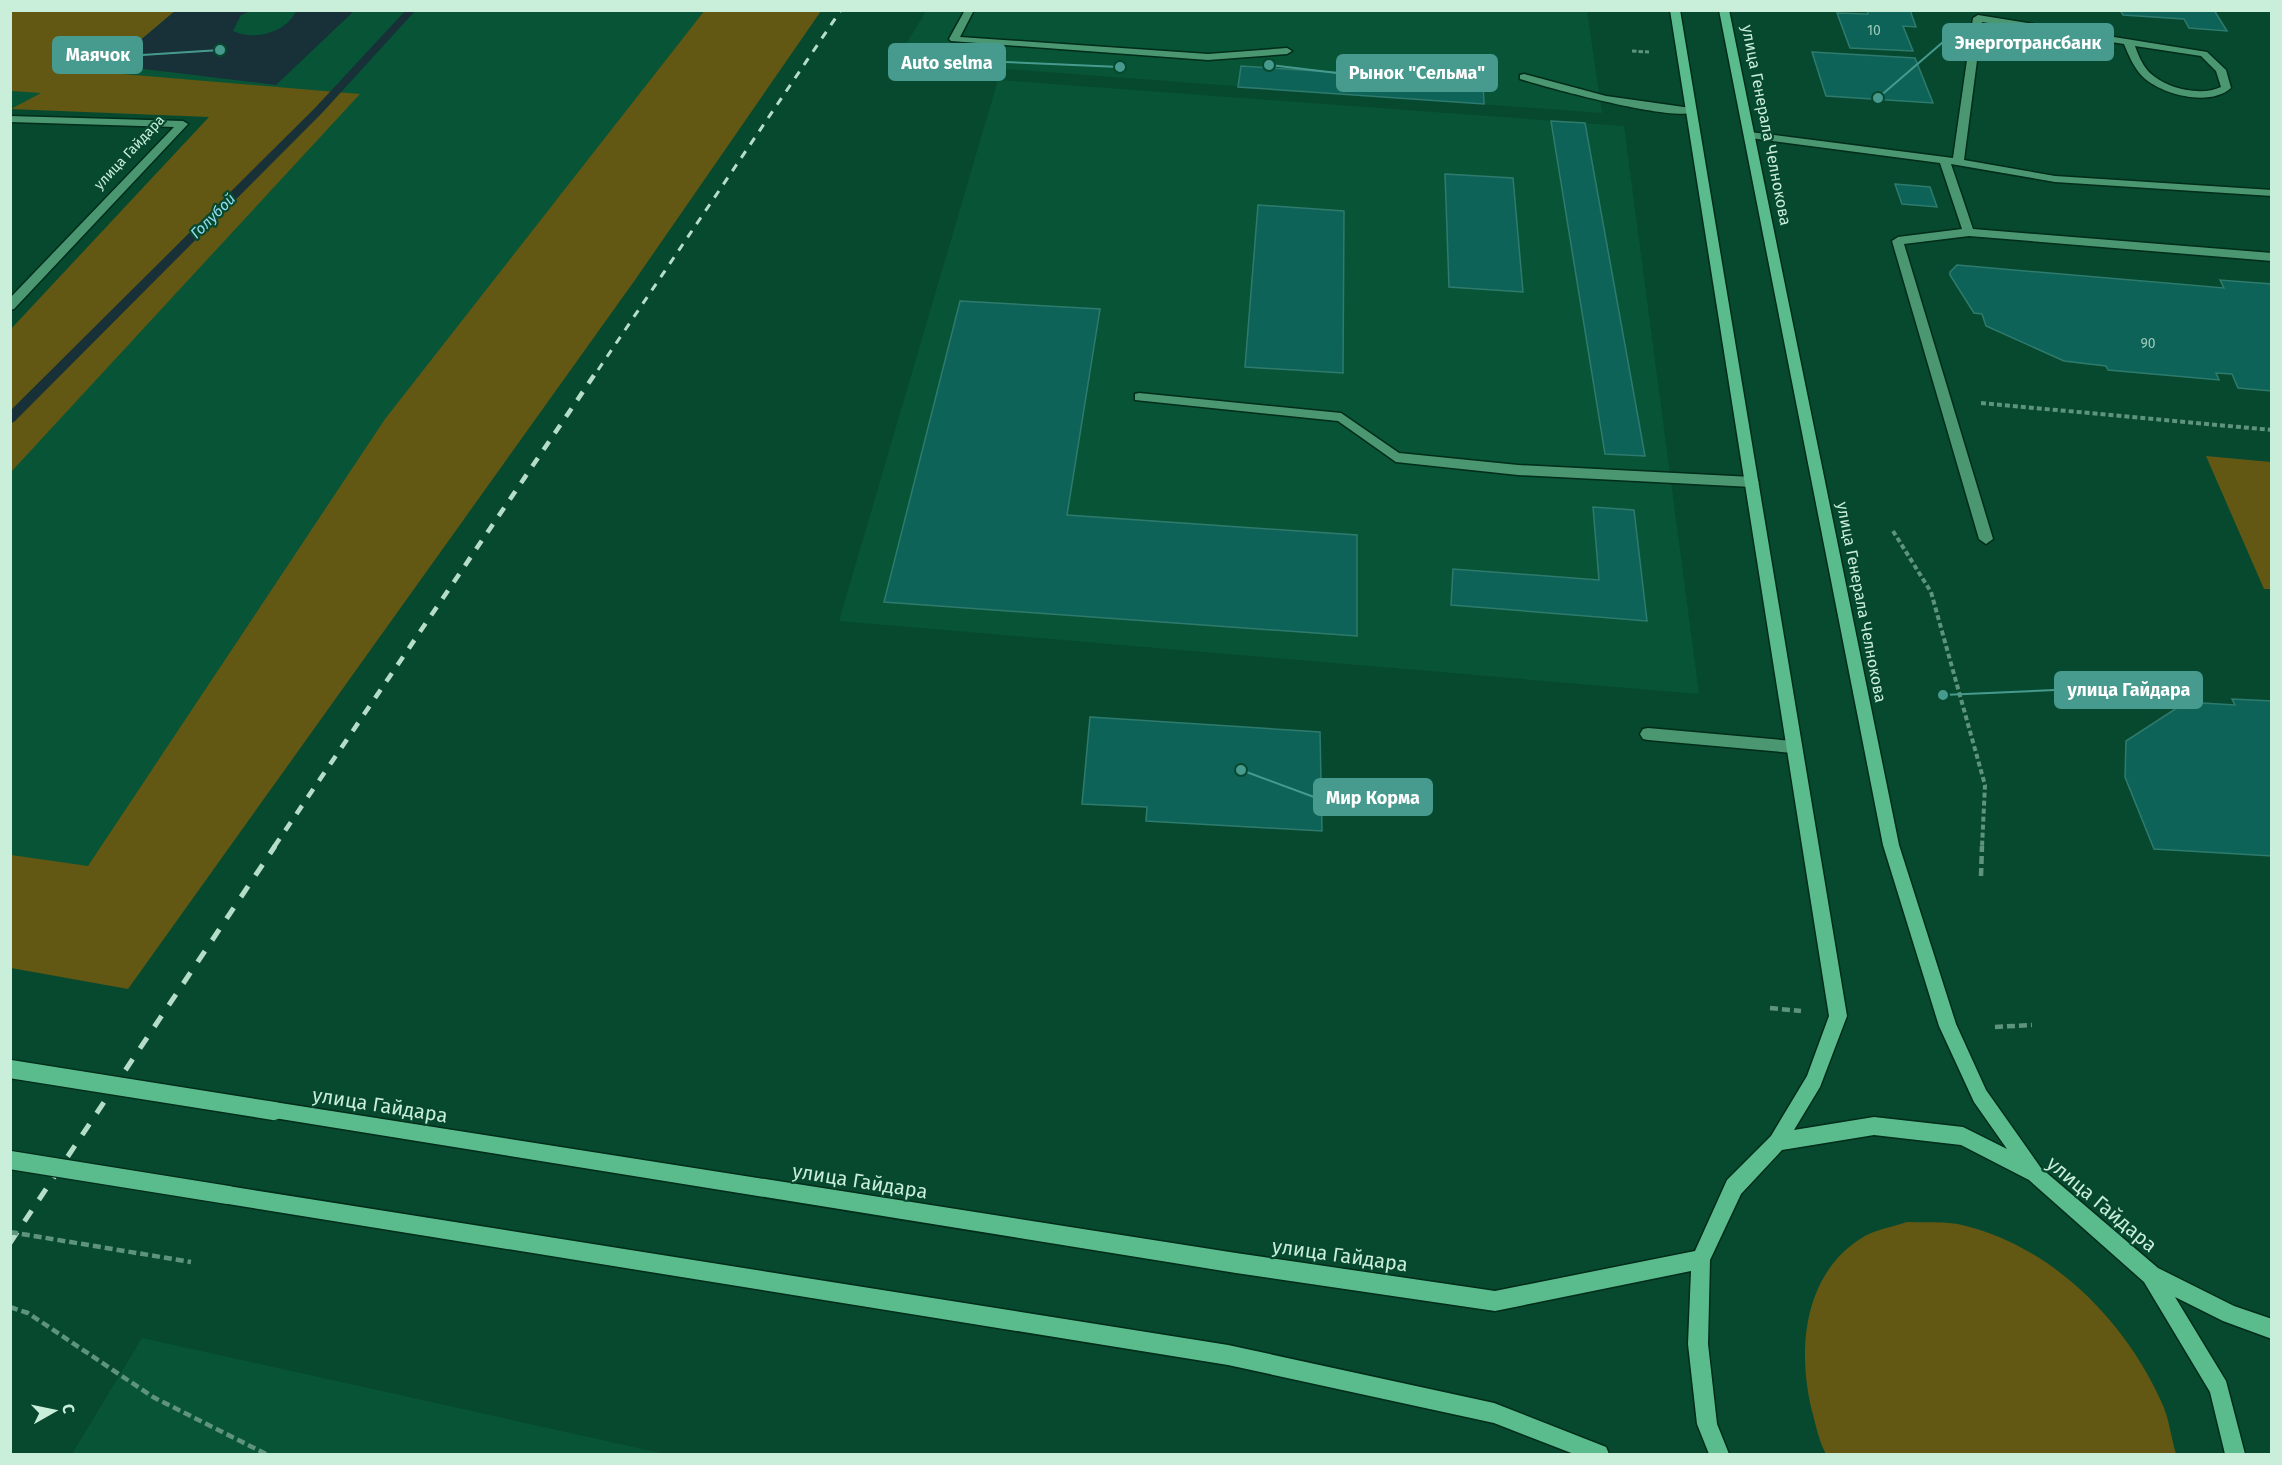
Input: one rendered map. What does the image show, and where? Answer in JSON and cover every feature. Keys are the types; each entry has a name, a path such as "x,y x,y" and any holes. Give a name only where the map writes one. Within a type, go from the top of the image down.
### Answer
{"main road":[{"path":"1675,10 1752,482 1792,747 1838,1016 1814,1081 1777,1142 1734,1187 1701,1259 1698,1344 1707,1424 1719,1455"},
{"name":"улица Генерала Челнокова","path":"1724,10 1891,845 1948,1026 1980,1096 2035,1174"},
{"name":"улица Гайдара","path":"10,1069 1212,1259 1495,1300 1701,1259"},
{"name":"улица Гайдара","path":"1777,1142 1874,1126 1963,1136 2035,1174 2151,1275 2230,1314 2271,1329"},
{"path":"10,1160 1228,1355 1494,1413 1599,1455"},
{"name":"улица Гайдара","path":"2151,1275 2219,1388 2235,1455"}],"street":[{"path":"970,10 954,39 1208,57 1287,51"},
{"path":"1958,162 1978,18 2204,54 2221,70 2226,88 2219,94 2194,93 2169,87 2149,78 2128,42"},
{"path":"1524,77 1573,93 1617,102 1691,111"},
{"name":"улица Гайдара","path":"10,119 183,124 10,306"},
{"path":"1749,135 1958,162 2055,179 2271,193"},
{"path":"1944,160 1969,232"},
{"path":"1986,539 1898,242 1969,232 2271,257"},
{"path":"1139,397 1341,417 1396,457 1518,470 1752,482"},
{"path":"1648,734 1792,747"}],"path":[{"path":"1945,400 2271,430"},
{"path":"1893,531 1931,592 1985,785 1981,876"},
{"path":"1770,1008 1802,1011"},
{"path":"1995,1027 2032,1025"},
{"path":"10,1232 191,1262"},
{"path":"10,1307 28,1313 153,1397 266,1455"}],"shaded area":[{"path":"705,10 821,11 635,280 128,989 11,968 11,855 88,866 385,419"},
{"path":"11,11 776,11 107,968 11,955 10,331 209,117 11,109"},
{"path":"11,11 175,11 111,65 87,71 360,94 11,472 10,330 209,117 11,109 41,93 11,91"},
{"path":"926,11 1587,11 1602,113 896,61"},
{"path":"998,80 1624,126 1699,694 839,621"},
{"path":"2206,456 2271,462 2271,589 2264,589"},
{"path":"1907,1222 1962,1225 1995,1235 2054,1268 2081,1290 2127,1342 2145,1371 2164,1407 2176,1454 1826,1454 1812,1411 1805,1364 1809,1316 1816,1294 1826,1273 1841,1255 1860,1239 1876,1231"},
{"path":"142,1338 665,1454 72,1454"}],"water":[{"path":"175,11 251,11 241,15 233,31 260,35 285,25 296,11 354,11 276,85 111,65"}],"building":[{"path":"1867,10 1910,10 1916,27 1903,26 1913,51 1850,48 1837,13 1868,14"},
{"path":"2120,10 2214,10 2227,31 2189,28 2184,19 2123,15"},
{"path":"1812,52 1915,58 1933,103 1826,96"},
{"path":"1241,66 1483,82 1484,104 1238,87"},
{"path":"1551,121 1585,123 1645,456 1605,454"},
{"path":"1445,174 1513,178 1523,292 1449,287"},
{"path":"1895,184 1930,187 1937,207 1902,204"},
{"path":"1258,205 1344,211 1343,373 1245,367"},
{"path":"1957,265 2224,288 2220,280 2272,284 2272,391 2238,388 2232,374 2216,373 2219,380 2108,370 2106,366 2064,361 1986,326 1982,314 1974,313 1950,275"},
{"path":"960,301 1100,309 1067,515 1357,535 1357,636 884,602"},
{"path":"1593,507 1634,510 1647,621 1451,605 1453,569 1599,580"},
{"path":"2232,699 2272,701 2272,856 2154,849 2125,777 2126,741 2186,702 2235,705"},
{"path":"1090,717 1320,732 1322,831 1146,821 1147,807 1082,804"}],"waterway":[{"name":"Голубой","path":"10,419 318,111 412,10"}],"railway":[{"path":"598,370 841,10"},
{"path":"274,847 599,368"},
{"path":"10,1243 275,846"}],"place":[{"name":"Маячок","path":"220,50"},
{"name":"Рынок \"Сельма\"","path":"1269,65"},
{"name":"Auto selma","path":"1120,67"},
{"name":"Энерготрансбанк","path":"1878,98"},
{"name":"улица Гайдара","path":"1943,695"},
{"name":"Мир Корма","path":"1241,770"}]}
